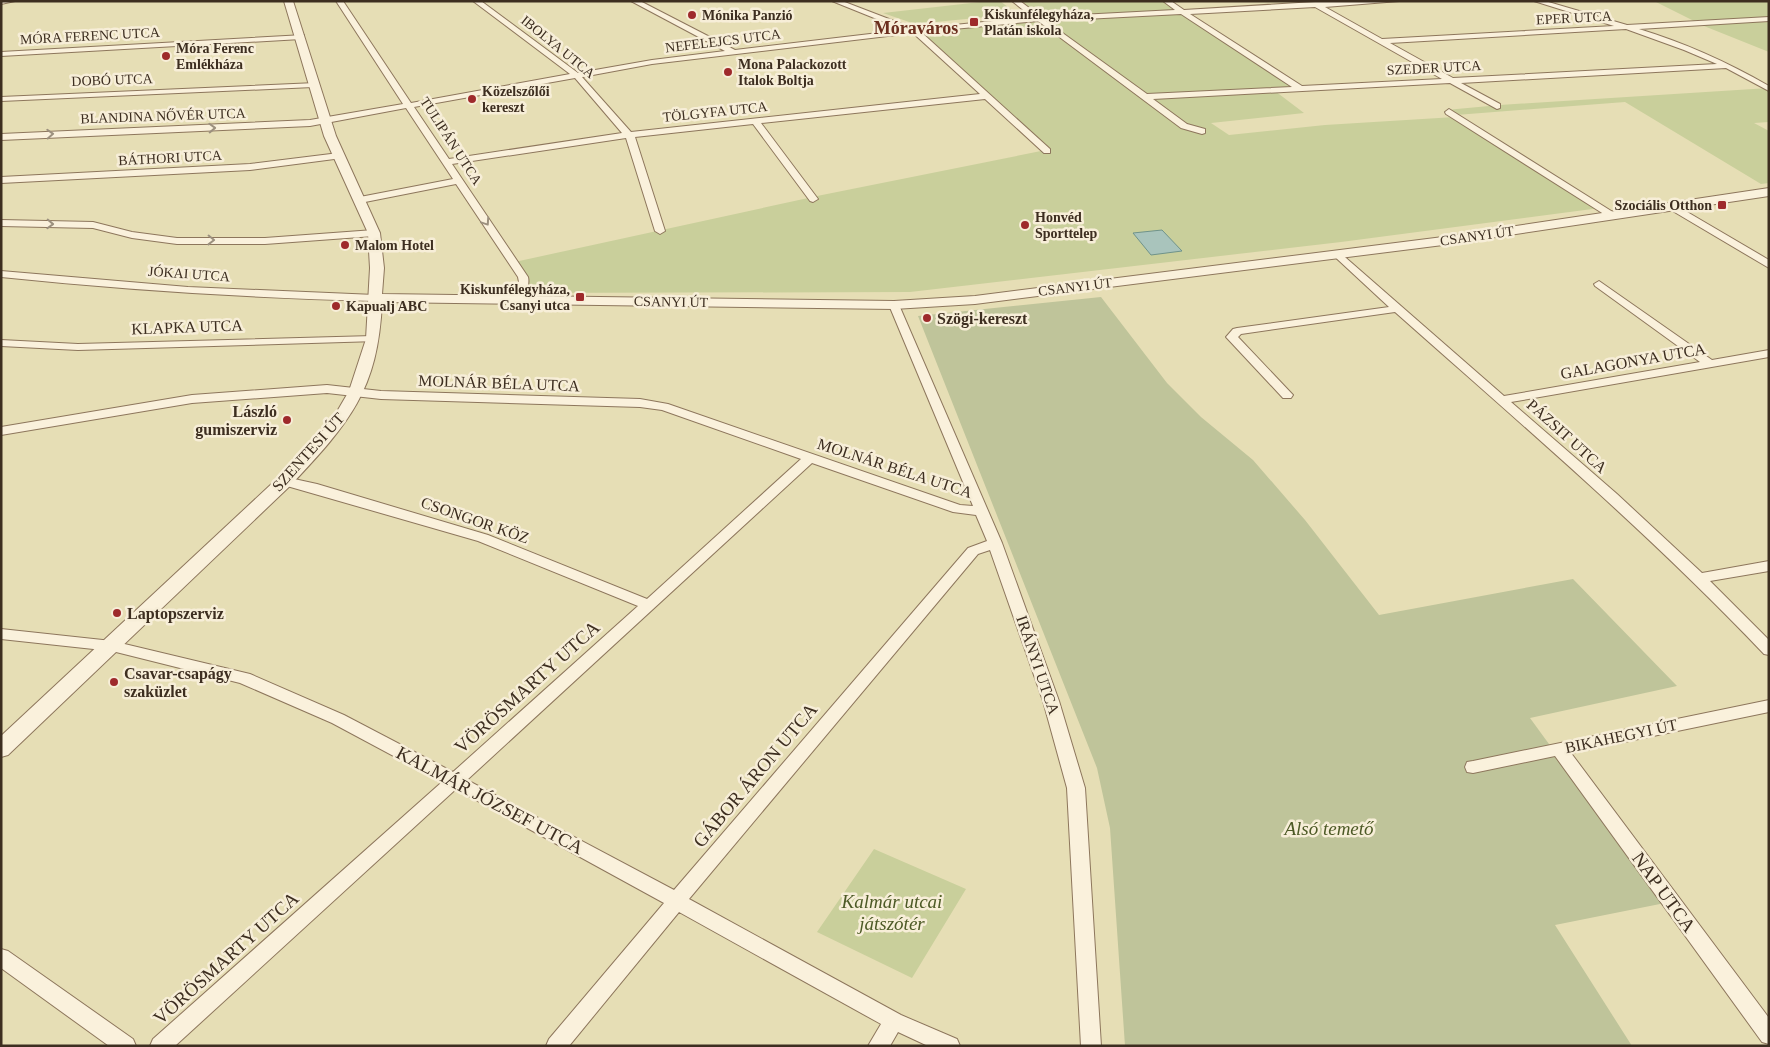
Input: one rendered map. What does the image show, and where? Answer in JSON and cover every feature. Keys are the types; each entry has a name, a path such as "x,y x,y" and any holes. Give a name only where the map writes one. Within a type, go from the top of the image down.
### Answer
{"street":[{"path":"1,2 12,1"},
{"name":"SZENTESI ÚT","path":"1,749 285,481 324,440 342,417 358,391 373,339 377,268 374,233 339,156 326,121 313,85 301,37 288,1"},
{"name":"TULIPÁN UTCA","path":"338,1 411,107 520,272 524,282 517,300"},
{"name":"IBOLYA UTCA","path":"476,1 577,76 630,135 660,231"},
{"path":"634,1 733,52"},
{"path":"835,1 915,31 1047,151"},
{"path":"1015,1 1038,20 1184,126 1202,131"},
{"path":"1166,1 1301,89"},
{"name":"NEFELEJCS UTCA","path":"326,121 652,62 915,31 1038,20 1313,3 1396,1"},
{"path":"1536,1 1630,28 1679,45 1726,66 1769,89"},
{"path":"1313,3 1497,106"},
{"name":"EPER UTCA","path":"1381,41 1769,19"},
{"name":"MÓRA FERENC UTCA","path":"1,54 301,37"},
{"name":"SZEDER UTCA","path":"1144,97 1726,66"},
{"name":"DOBÓ UTCA","path":"1,99 313,85"},
{"name":"TÖLGYFA UTCA","path":"446,162 630,135 987,96"},
{"path":"1448,112 1613,216"},
{"name":"BLANDINA NŐVÉR UTCA","path":"1,137 326,121"},
{"path":"756,122 812,199"},
{"name":"BÁTHORI UTCA","path":"1,180 240,168 339,156"},
{"path":"360,200 459,181"},
{"name":"CSANYI ÚT","path":"375,298 894,305 975,300 1443,241 1674,208 1769,192"},
{"path":"1674,208 1769,265"},
{"path":"1,223 93,225 132,235 177,241 265,241 374,233"},
{"name":"PÁZSIT UTCA","path":"1338,254 1396,309 1503,400 1697,578 1769,650"},
{"name":"JÓKAI UTCA","path":"1,274 52,280 244,293 375,298"},
{"path":"1599,284 1710,364"},
{"name":"IRÁNYI UTCA","path":"894,305 995,543 1051,701 1076,788 1091,1046"},
{"path":"1287,395 1232,338 1237,331 1396,309"},
{"name":"KLAPKA UTCA","path":"1,343 78,347 373,339"},
{"name":"GALAGONYA UTCA","path":"1503,400 1769,353"},
{"name":"MOLNÁR BÉLA UTCA","path":"1,431 192,399 327,389 381,395 640,404 664,407 958,509 981,511"},
{"name":"VÖRÖSMARTY UTCA","path":"160,1046 649,605 808,458"},
{"name":"CSONGOR KÖZ","path":"285,481 312,487 483,538 649,605"},
{"name":"GÁBOR ÁRON UTCA","path":"556,1046 676,901 973,551 995,543"},
{"path":"1697,578 1769,566"},
{"name":"KALMÁR JÓZSEF UTCA","path":"1,634 112,646 244,678 338,719 453,782 658,889 676,901 894,1021 950,1046"},
{"name":"BIKAHEGYI ÚT","path":"1473,767 1769,706"},
{"name":"NAP UTCA","path":"1559,749 1769,1035"},
{"path":"1,956 126,1046"},
{"path":"878,1046 894,1021"}],"green space":[{"path":"1,1 1769,1 1769,1046 1,1046"},
{"path":"1000,1 1017,14 915,24 883,13"},
{"path":"1015,1 1166,1 1301,89 1275,91 1304,113 1211,123 1229,135 1325,125 1455,117 1600,208 1341,242 910,292 516,293 521,282 510,263 822,195 1046,150 915,31 1038,19"},
{"path":"1654,1 1769,1 1769,52 1704,26"},
{"path":"1769,88 1769,122 1754,123 1769,131 1769,183 1761,184 1625,102 1456,115 1446,110 1500,105"},
{"name":"Alsó temető","path":"1101,297 1167,383 1201,417 1253,460 1305,520 1379,615 1573,579 1677,686 1530,718 1665,903 1555,925 1632,1046 1125,1046 1110,828 1097,768 918,316"},
{"name":"Kalmár utcai játszótér","path":"874,849 966,889 912,978 817,932"}],"water":[{"path":"1162,230 1182,251 1151,255 1133,233"}],"place":[{"name":"Mónika Panzió","path":"692,15"},
{"name":"Kiskunfélegyháza, Platán iskola","path":"974,22"},
{"name":"Móra Ferenc Emlékháza","path":"166,56"},
{"name":"Mona Palackozott Italok Boltja","path":"728,72"},
{"name":"Közelszőlői kereszt","path":"472,99"},
{"name":"Szociális Otthon","path":"1722,205"},
{"name":"Honvéd Sporttelep","path":"1025,225"},
{"name":"Malom Hotel","path":"345,245"},
{"name":"Kiskunfélegyháza, Csanyi utca","path":"580,297"},
{"name":"Kapualj ABC","path":"336,306"},
{"name":"Szögi-kereszt","path":"927,318"},
{"name":"László gumiszerviz","path":"287,420"},
{"name":"Laptopszerviz","path":"117,613"},
{"name":"Csavar-csapágy szaküzlet","path":"114,682"}],"district":[{"name":"Móraváros","path":"916,28"}]}
